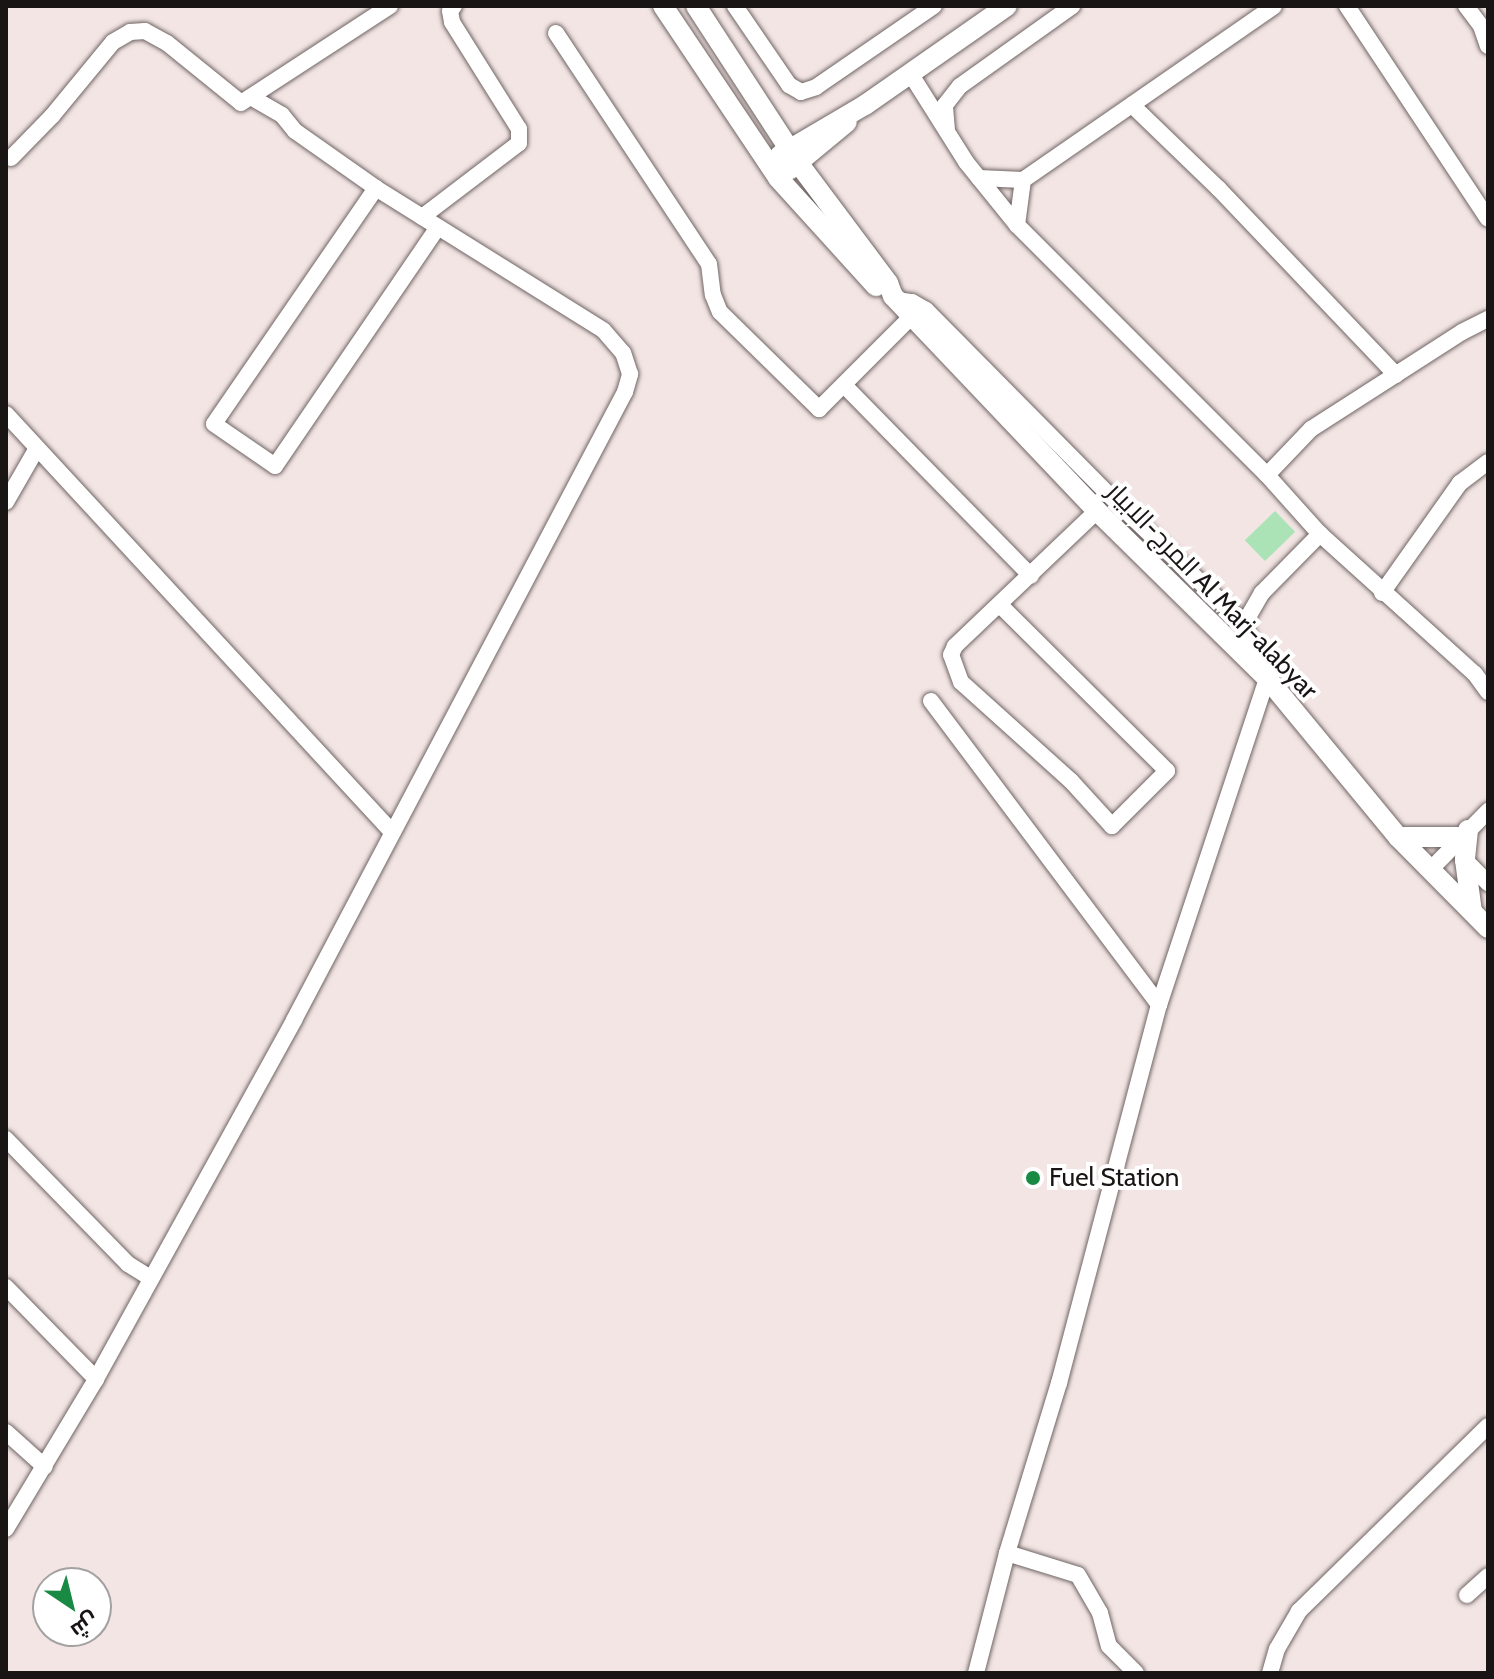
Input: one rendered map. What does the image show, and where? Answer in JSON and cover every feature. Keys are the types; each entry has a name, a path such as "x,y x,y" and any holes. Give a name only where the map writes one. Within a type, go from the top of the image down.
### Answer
{"main road":[{"name":"المرج-الابيار Al Marj-alabyar","path":"663,6 773,170 860,269 879,289 895,298 1097,511 1267,678 1398,837 1488,928"},
{"name":"المرج-الابيار Al Marj-alabyar","path":"696,6 769,120 888,283 895,298"},
{"path":"773,170 1007,6"},
{"path":"769,120 795,131 823,136"},
{"path":"818,191 816,168 823,136"},
{"path":"1398,837 1465,833 1472,912"}],"street":[{"path":"11,158 52,116 113,42 130,32 145,31 167,43 241,103 390,6"},
{"path":"422,217 519,143 519,129 452,22 450,11 454,6"},
{"path":"735,6 789,85 801,92 816,87 934,6"},
{"path":"947,131 945,105 960,86 1072,6"},
{"path":"979,178 1023,180 1274,6"},
{"path":"1347,6 1488,219"},
{"path":"1466,6 1481,26 1488,46"},
{"path":"556,33 709,264 713,295 720,312 819,409 912,316"},
{"path":"910,73 979,178 1017,225 1267,475 1320,534 1382,593 1482,670 1488,692"},
{"path":"282,115 286,76"},
{"path":"6,1529 96,1379 294,1020 625,392 630,374 623,353 603,330 376,188 295,131 282,115 253,98"},
{"path":"1132,105 1218,188 1396,375"},
{"path":"1017,225 1023,180"},
{"path":"376,188 214,424 275,466 438,227"},
{"path":"895,298 912,302 926,310 1108,494 1244,624 1267,678 1159,1005 1059,1383 1007,1553 976,1673"},
{"path":"1267,475 1311,429 1488,319"},
{"path":"844,385 1031,576"},
{"path":"6,414 391,831"},
{"path":"6,502 37,448"},
{"path":"1382,593 1460,483 1488,462"},
{"path":"1001,606 1167,771 1112,826 1071,781 961,682 953,668 951,655 955,646 1001,606 1097,511"},
{"path":"1244,624 1262,593 1320,534"},
{"path":"931,701 1159,1005"},
{"path":"1430,870 1488,811"},
{"path":"1465,860 1488,883"},
{"path":"6,1139 128,1264 150,1278"},
{"path":"6,1287 96,1379"},
{"path":"1270,1673 1277,1649 1299,1611 1488,1426"},
{"path":"6,1432 45,1467"},
{"path":"1007,1553 1078,1575 1100,1613 1102,1630 1109,1646 1136,1673"},
{"path":"1467,1595 1488,1576"}],"green space":[{"path":"1275,511 1295,532 1265,561 1245,540"}],"place":[{"name":"Fuel Station","path":"1033,1178"}]}
